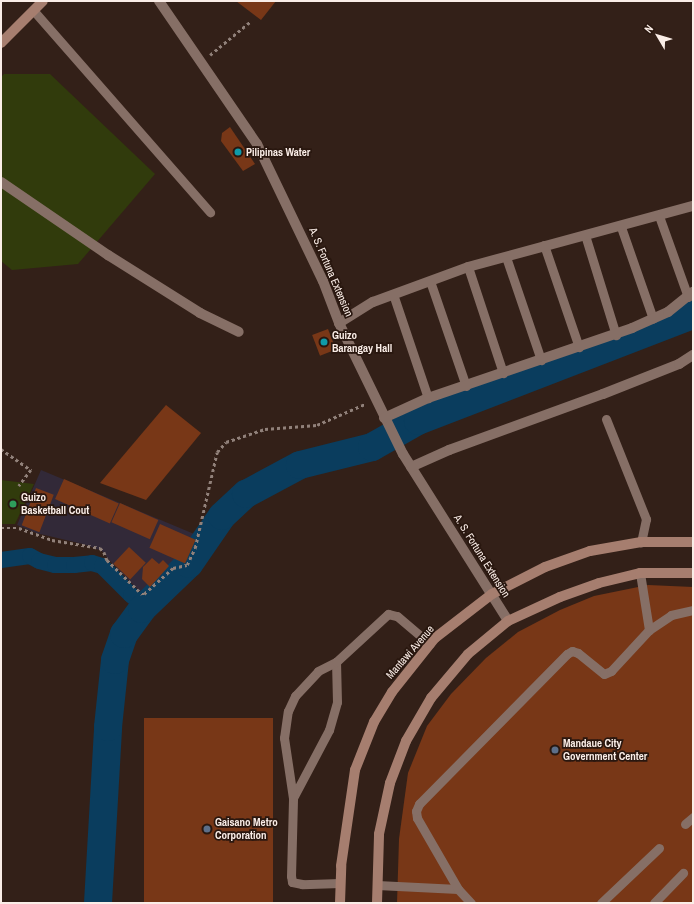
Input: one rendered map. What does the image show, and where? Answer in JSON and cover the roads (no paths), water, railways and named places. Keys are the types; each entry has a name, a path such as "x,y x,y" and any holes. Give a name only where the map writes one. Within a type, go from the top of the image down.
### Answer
{"street":[{"path":"1,43 43,1"},
{"name":"A. S. Fortuna Extension","path":"159,1 257,144 323,281 339,323 377,398 386,422 403,454 508,621"},
{"path":"1,182 108,255 200,313 239,332"},
{"path":"339,323 373,302 468,267 544,245 585,234 620,227 693,206"},
{"path":"386,422 428,398 616,335 668,312 691,294"},
{"path":"411,467 449,450 603,394 679,364 693,355"},
{"name":"Mantawi Avenue","path":"340,903 340,883 355,770 374,722 392,692 430,644 458,619 492,594 545,567 590,551 641,542 693,542"},
{"path":"377,903 379,834 390,783 406,741 431,698 468,654 508,621 560,597 599,583 640,572 693,573"}],"lane":[{"path":"33,10 210,212"},
{"path":"659,216 691,294"},
{"path":"620,227 653,319"},
{"path":"585,234 616,335"},
{"path":"544,245 579,347"},
{"path":"506,257 540,360"},
{"path":"468,267 503,373"},
{"path":"430,281 466,386"},
{"path":"393,294 428,398"},
{"path":"606,419 646,519 641,542"},
{"path":"640,572 649,630"},
{"path":"471,903 458,889 417,818 416,811 419,804 567,654 572,651 578,653 604,674 611,671 649,630 671,615 693,610"},
{"path":"340,883 302,884 292,882 293,798 284,738 288,711 295,696 318,671 336,662 388,614 397,616 430,644"},
{"path":"293,798 319,753 329,730 337,702 336,662"},
{"path":"685,824 693,817"},
{"path":"601,903 659,848"},
{"path":"654,903 683,873"},
{"path":"377,885 458,889"}],"waterway":[{"path":"98,903 108,727 115,660 124,634 142,609 189,564 222,516 246,494 300,465 372,447 418,421 693,315"},
{"path":"1,560 30,556 39,561 55,565 92,563 102,566 145,607"}],"place":[{"name":"Pilipinas Water","path":"238,152"},
{"name":"Guizo Barangay Hall","path":"324,342"},
{"name":"Guizo Basketball Cout","path":"13,504"},
{"name":"Mandaue City Government Center","path":"555,750"},
{"name":"Gaisano Metro Corporation","path":"207,829"}]}
